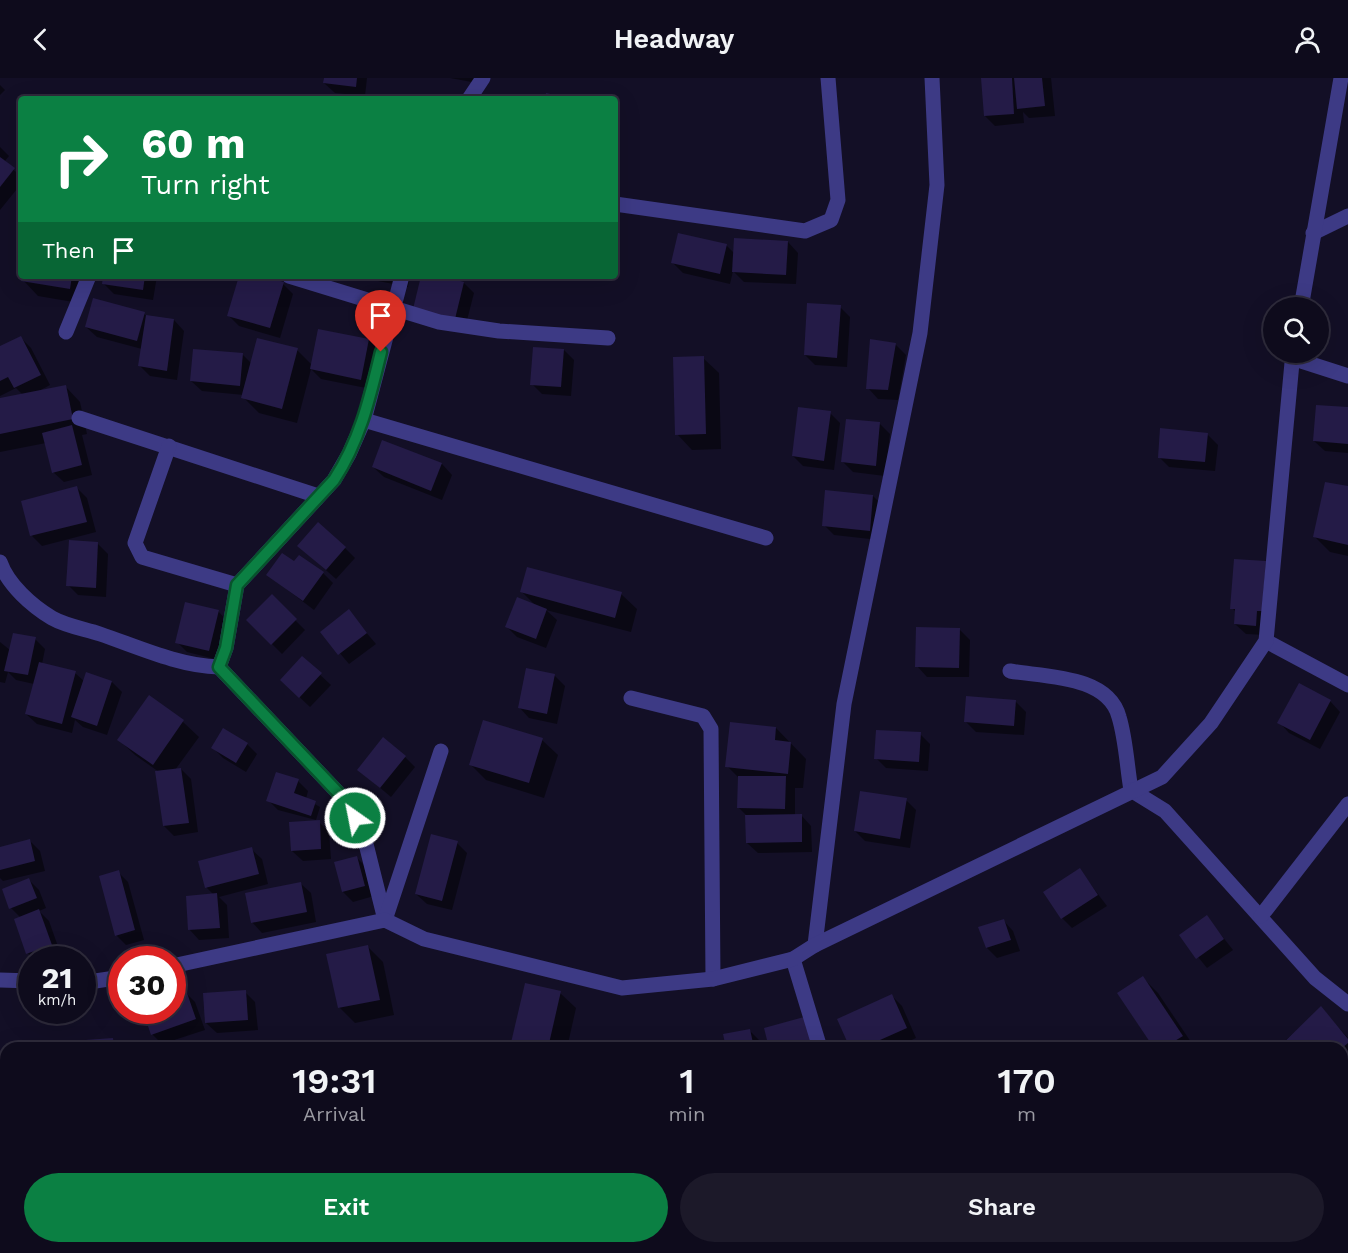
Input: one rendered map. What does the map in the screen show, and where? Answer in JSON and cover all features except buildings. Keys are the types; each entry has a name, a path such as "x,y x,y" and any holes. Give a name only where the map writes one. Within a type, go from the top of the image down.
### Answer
{"street":[{"path":"471,96 483,78"},
{"path":"618,204 805,231 831,220 838,200 828,78"},
{"path":"815,945 844,704 920,333 937,185 932,78"},
{"path":"1302,297 1341,78"},
{"path":"1313,233 1348,216"},
{"path":"66,332 88,279"},
{"path":"298,279 440,322 499,331 608,338"},
{"path":"219,667 226,648 237,585 342,467 364,420 401,279"},
{"path":"186,963 385,920 424,939 622,988 713,979 794,959 815,945 1131,790 1162,777 1211,723 1266,641 1291,363"},
{"path":"1313,363 1348,376"},
{"path":"79,418 318,496"},
{"path":"364,420 766,538"},
{"path":"169,446 135,543 138,552 142,557 237,585"},
{"path":"0,562 3,571 25,598 54,619 170,658 203,667 219,667 344,799 365,840 385,920"},
{"path":"1266,641 1348,685"},
{"path":"1010,671 1087,684 1107,697 1119,715 1131,790 1166,811 1315,978 1348,1004"},
{"path":"631,698 703,716 711,729 713,979"},
{"path":"385,920 441,751"},
{"path":"1262,916 1348,804"},
{"path":"794,959 818,1042"},
{"path":"0,980 18,981"}],"route":[{"path":"355,818 344,799 219,667 226,648 237,585 334,480 364,420 381,352"}]}
